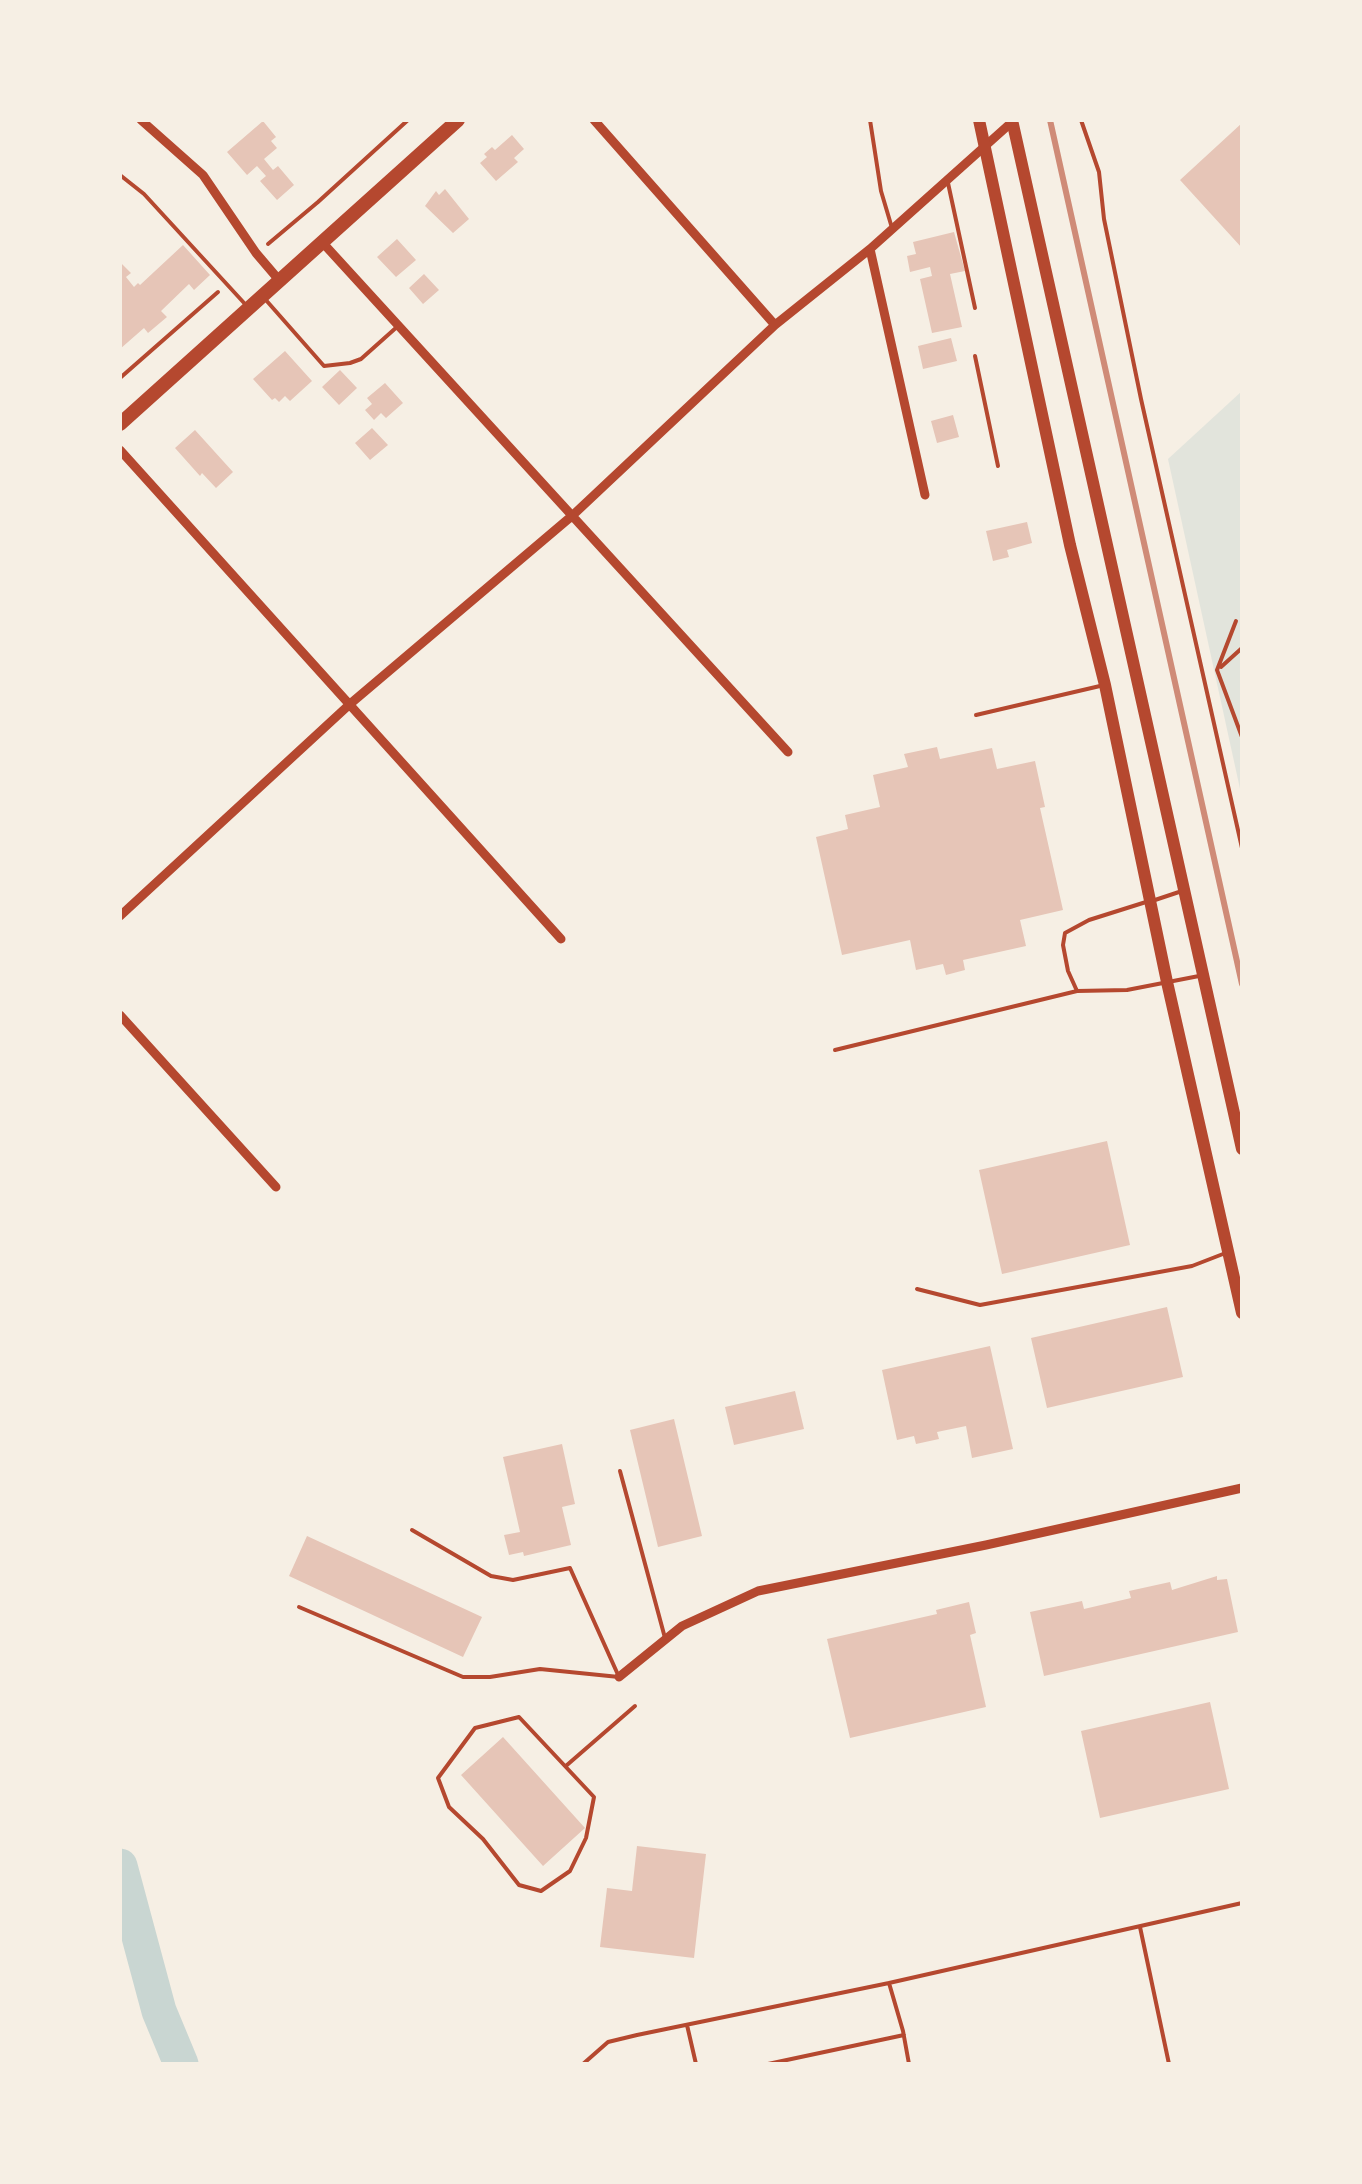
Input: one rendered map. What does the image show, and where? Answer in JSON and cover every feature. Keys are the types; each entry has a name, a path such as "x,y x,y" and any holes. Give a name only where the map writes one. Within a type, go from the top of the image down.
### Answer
{"main road":[{"path":"120,424 458,120"},
{"path":"979,120 1242,1313"},
{"path":"1012,121 1242,1149"}],"street":[{"path":"141,120 203,175 256,253 280,280"},
{"path":"594,120 774,325"},
{"path":"120,916 350,704 573,515 774,325 870,249 1012,121"},
{"path":"322,242 788,752"},
{"path":"870,249 925,495"},
{"path":"120,450 560,939"},
{"path":"120,1015 276,1187"},
{"path":"619,1677 665,1638 716,1609 758,1592 1242,1488"}],"lane":[{"path":"870,120 881,192 892,228"},
{"path":"120,175 144,194 249,308"},
{"path":"948,178 975,308"},
{"path":"262,296 324,366 361,359 399,325"},
{"path":"975,356 998,466"},
{"path":"976,715 1104,685"},
{"path":"1077,992 1062,945 1066,933 1089,920 1185,890"},
{"path":"834,1050 1077,992 1126,990 1204,976"},
{"path":"917,1289 980,1305 1192,1266 1229,1252"},
{"path":"620,1471 665,1638"},
{"path":"300,1607 463,1677 540,1669 619,1677 570,1568 513,1580 491,1576 412,1530"},
{"path":"566,1766 635,1706"},
{"path":"520,1717 566,1766 594,1797 586,1838 570,1871 540,1891 519,1885 482,1838 449,1807 438,1778 476,1728 520,1717"},
{"path":"583,2064 608,2042 889,1984 1242,1903"},
{"path":"1140,1927 1169,2064"},
{"path":"889,1984 909,2064"},
{"path":"687,2025 696,2064"},
{"path":"768,2064 904,2034"}],"path":[{"path":"1081,120 1100,172 1104,219 1141,400 1242,848"},
{"path":"1236,621 1217,670 1242,737"},
{"path":"1217,670 1242,648"}],"shaded area":[{"path":"1242,391 1242,798 1168,459"}],"building":[{"path":"263,121 276,137 271,141 277,148 264,159 273,170 278,166 294,185 277,200 260,181 266,176 257,166 247,175 227,152"},
{"path":"1242,123 1242,248 1180,180"},
{"path":"512,135 524,149 514,158 518,162 496,181 480,163 492,147 495,150"},
{"path":"445,189 469,219 453,233 425,206 436,191 439,195"},
{"path":"954,232 965,271 950,274 962,327 932,333 920,279 932,276 930,267 910,272 907,256 916,254 913,242"},
{"path":"397,239 416,260 396,277 377,257"},
{"path":"183,245 210,275 194,290 189,284 161,311 167,317 148,333 144,328 120,349 120,262 131,273 126,277 134,287"},
{"path":"424,274 439,290 423,304 409,288"},
{"path":"951,338 957,361 923,369 918,346"},
{"path":"285,351 312,381 290,401 285,396 279,402 272,400 253,379"},
{"path":"340,370 357,388 339,405 322,387"},
{"path":"385,383 403,403 386,418 381,413 374,420 365,410 372,404 367,398"},
{"path":"953,415 959,437 937,443 931,421"},
{"path":"372,428 388,445 370,460 355,443"},
{"path":"195,430 233,472 216,488 175,448"},
{"path":"1027,522 1032,543 1007,550 1009,557 993,561 986,531"},
{"path":"937,747 940,759 992,748 997,769 1035,761 1045,807 1040,808 1063,910 1020,920 1026,946 963,960 965,970 946,975 943,964 916,970 910,940 842,955 816,837 848,829 845,815 880,807 873,775 908,767 904,754"},
{"path":"1107,1141 1130,1245 1002,1274 979,1170"},
{"path":"1167,1307 1183,1377 1047,1408 1031,1338"},
{"path":"990,1346 1013,1449 972,1458 966,1426 937,1432 939,1439 916,1444 914,1436 897,1440 882,1370"},
{"path":"795,1391 804,1429 734,1445 725,1407"},
{"path":"674,1419 702,1536 658,1547 630,1430"},
{"path":"562,1444 575,1504 562,1507 571,1545 524,1556 523,1552 509,1555 504,1535 520,1532 503,1457"},
{"path":"307,1536 482,1617 463,1657 289,1576"},
{"path":"1217,1576 1217,1580 1227,1579 1238,1632 1044,1676 1030,1612 1082,1601 1084,1609 1131,1598 1129,1591 1170,1582 1172,1590"},
{"path":"969,1602 976,1633 970,1635 986,1707 850,1738 827,1639 937,1614 936,1610"},
{"path":"1210,1702 1229,1789 1100,1818 1081,1731"},
{"path":"503,1737 585,1828 543,1866 461,1775"},
{"path":"637,1846 706,1854 694,1958 600,1947 607,1888 632,1891"}],"waterway":[{"path":"120,1866 159,2011 181,2064"}],"railway":[{"path":"1050,120 1242,984"}]}
